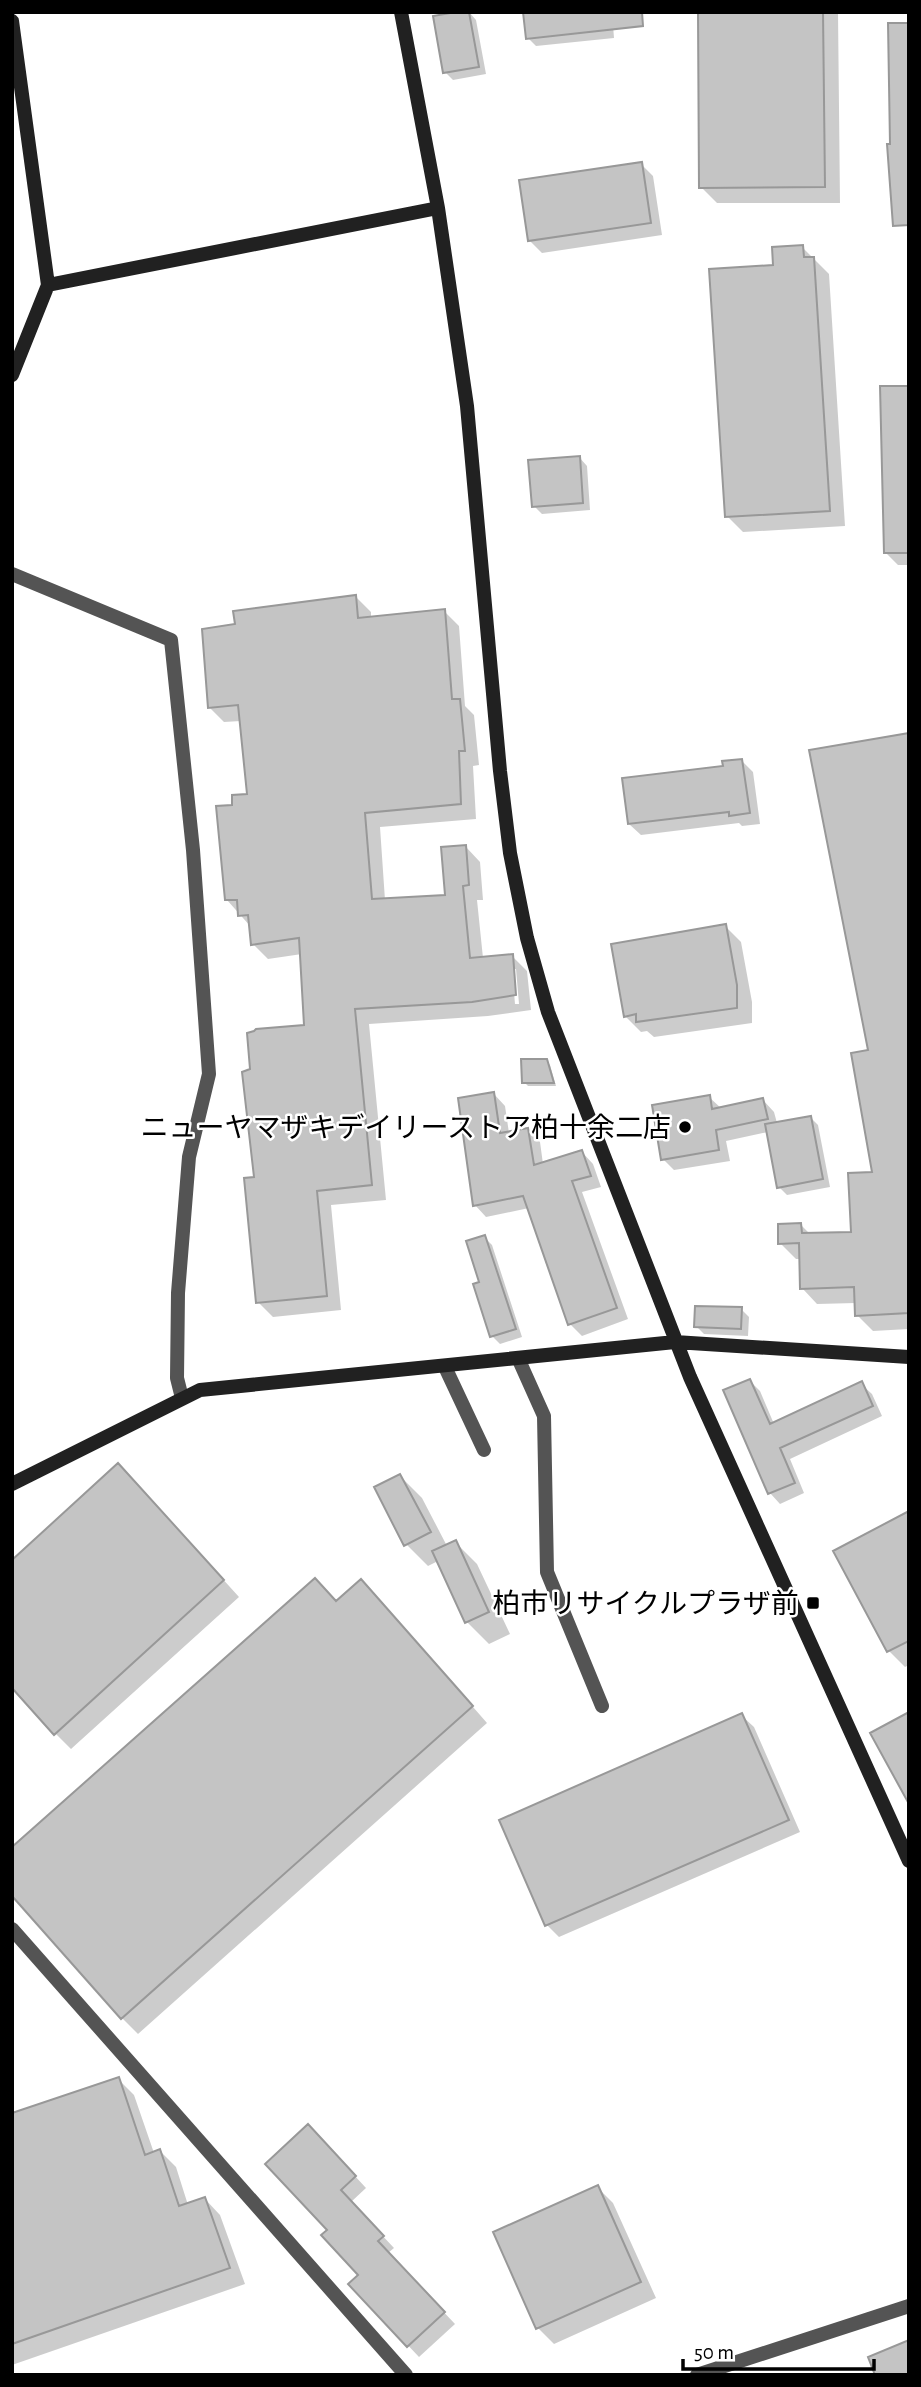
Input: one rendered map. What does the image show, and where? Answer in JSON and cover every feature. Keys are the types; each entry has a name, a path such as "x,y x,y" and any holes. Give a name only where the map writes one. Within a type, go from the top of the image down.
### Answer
{"street":[{"path":"401,12 438,208 467,405 502,785 510,853 527,938 548,1012 701,1404 909,1861"},
{"path":"12,21 48,285 12,374"},
{"path":"48,285 438,208"},
{"path":"12,574 171,640 193,850 209,1074 189,1157 178,1293 177,1378 181,1398"},
{"path":"12,1484 200,1390 676,1342 909,1357"},
{"path":"518,1358 544,1416 547,1572 602,1706"},
{"path":"445,1367 484,1450"},
{"path":"12,1929 405,2375"},
{"path":"697,2375 909,2306"}],"building":[{"path":"469,12 479,67 443,73 433,16"},
{"path":"523,12 642,12 643,26 526,39"},
{"path":"698,12 823,12 825,187 699,188"},
{"path":"888,23 909,23 909,225 893,226 887,144 890,144"},
{"path":"642,162 651,223 528,241 519,180"},
{"path":"803,245 804,257 814,257 830,511 725,517 709,269 773,265 772,247"},
{"path":"880,386 909,386 909,553 884,553"},
{"path":"580,456 583,503 532,507 528,460"},
{"path":"356,595 358,618 445,609 452,699 460,699 465,751 459,751 461,804 365,813 372,899 445,895 441,847 466,845 469,885 463,886 470,958 513,954 516,995 472,1002 355,1009 372,1185 317,1191 327,1296 256,1303 244,1178 254,1177 242,1072 250,1069 247,1033 256,1029 304,1025 299,938 251,945 248,915 238,916 237,900 225,900 216,806 232,805 232,795 247,794 238,705 208,708 202,629 235,624 233,611"},
{"path":"909,733 909,1313 855,1316 854,1287 800,1289 799,1243 778,1244 778,1224 801,1223 802,1233 851,1232 848,1173 872,1172 851,1053 868,1050 809,750"},
{"path":"742,759 750,813 729,816 729,812 628,824 622,778 723,766 722,761"},
{"path":"726,924 737,985 737,1008 636,1022 636,1014 624,1017 611,944"},
{"path":"521,1059 547,1059 554,1083 522,1083"},
{"path":"494,1092 500,1133 528,1128 534,1165 582,1150 591,1176 572,1181 617,1308 568,1325 523,1196 473,1206 458,1098"},
{"name":"ニューヤマザキデイリーストア柏十余二店","path":"710,1095 712,1109 763,1098 768,1119 716,1130 719,1150 661,1160 652,1105"},
{"path":"811,1116 823,1179 777,1188 765,1124"},
{"path":"485,1235 516,1329 490,1337 473,1284 479,1282 466,1241"},
{"path":"695,1306 742,1307 741,1329 694,1327"},
{"path":"750,1379 770,1424 862,1381 873,1406 780,1448 795,1483 768,1494 723,1390"},
{"path":"118,1463 224,1580 54,1735 12,1688 12,1560"},
{"path":"400,1474 431,1532 404,1546 374,1487"},
{"path":"909,1511 909,1641 887,1652 833,1551"},
{"path":"456,1540 489,1612 465,1623 432,1551"},
{"path":"315,1578 336,1601 361,1579 473,1706 121,2019 12,1896 12,1847"},
{"path":"909,1712 909,1804 870,1733"},
{"path":"742,1713 789,1820 545,1926 499,1820"},
{"path":"119,2077 145,2155 160,2149 179,2206 205,2197 230,2268 12,2344 12,2113"},
{"path":"308,2124 356,2176 341,2190 384,2236 378,2241 445,2312 407,2347 348,2284 358,2275 321,2235 327,2230 265,2164"},
{"path":"598,2185 641,2282 536,2329 493,2232"},
{"path":"909,2340 909,2375 875,2375 868,2357"}],"place":[{"name":"ニューヤマザキデイリーストア柏十余二店","path":"685,1127"},
{"name":"柏市リサイクルプラザ前","path":"813,1603"}]}
